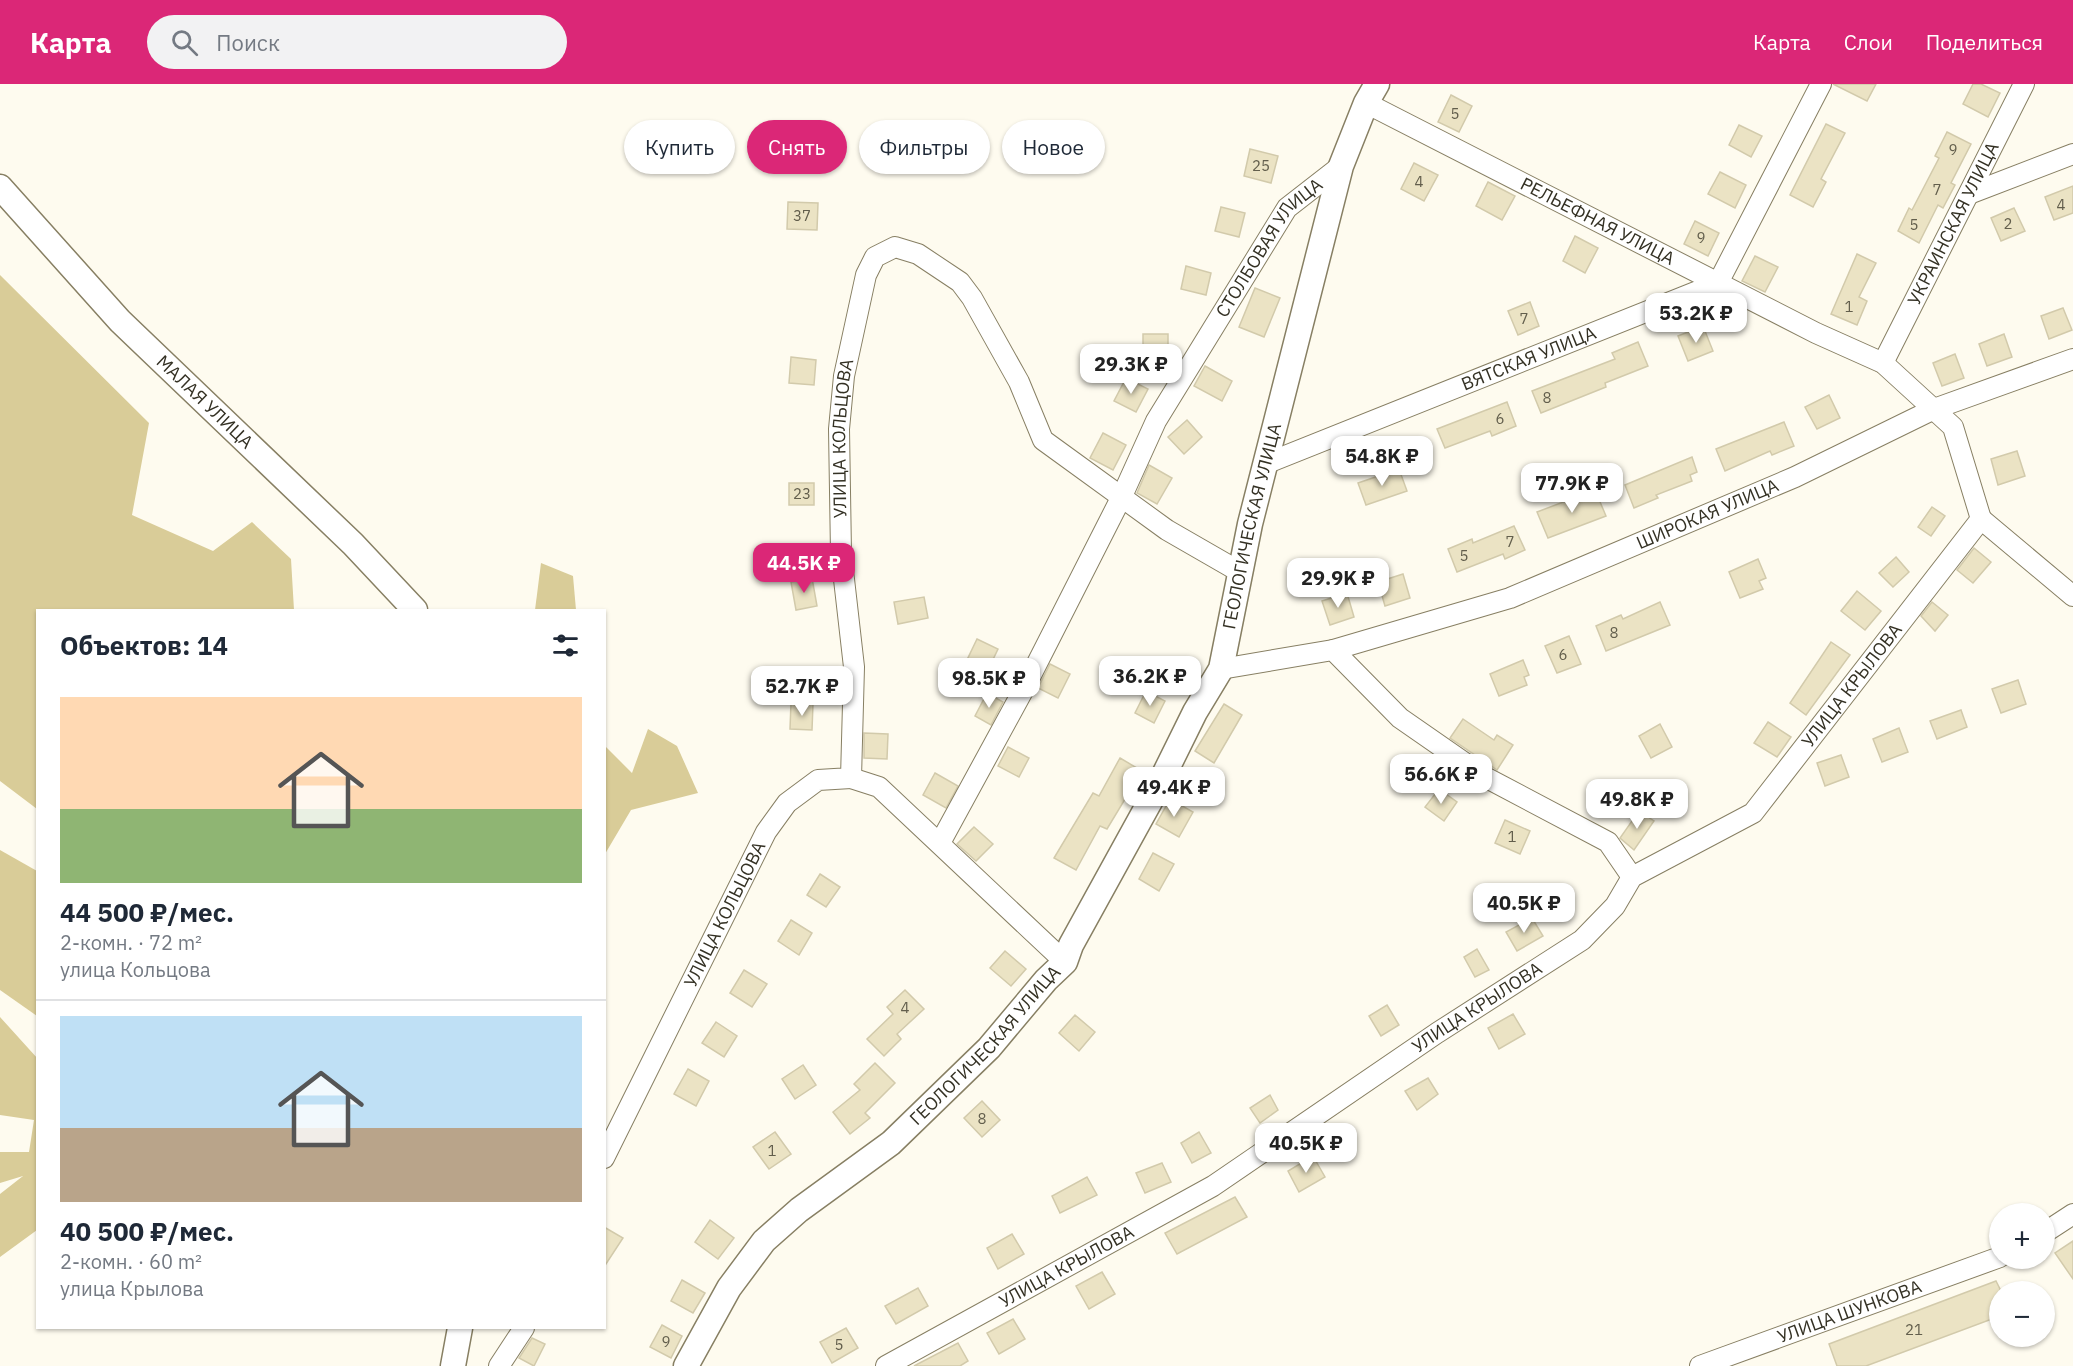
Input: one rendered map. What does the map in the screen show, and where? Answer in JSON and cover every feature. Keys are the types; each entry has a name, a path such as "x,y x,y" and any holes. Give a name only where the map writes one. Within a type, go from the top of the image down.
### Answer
{"street":[{"path":"1718,283 1821,84"},
{"name":"УКРАИНСКАЯ УЛИЦА","path":"1884,363 2024,84"},
{"name":"РЕЛЬЕФНАЯ УЛИЦА","path":"1371,94 1718,283 1816,333 1884,363 1953,427 1981,519"},
{"name":"ГЕОЛОГИЧЕСКАЯ УЛИЦА","path":"686,1366 729,1288 764,1241 799,1210 891,1143 989,1048 1046,980 1065,962 1071,945 1158,787 1195,712 1221,669 1265,464 1341,166 1371,94"},
{"path":"1969,194 2073,154"},
{"name":"СТОЛБОВАЯ УЛИЦА","path":"940,843 1025,687 1122,496 1156,422 1287,208 1341,166"},
{"name":"МАЛАЯ УЛИЦА","path":"0,188 120,321 353,544 414,609"},
{"name":"УЛИЦА КОЛЬЦОВА","path":"606,1154 766,832 787,803 818,780 851,778 854,667 841,554 839,429 844,376 866,275 875,257 895,247 918,254 960,282 972,298 1019,382 1043,440 1122,496"},
{"name":"ВЯТСКАЯ УЛИЦА","path":"1265,464 1718,283"},
{"name":"ШИРОКАЯ УЛИЦА","path":"1221,669 1333,650 1510,598 1794,477 1934,409 2073,359"},
{"path":"1122,496 1167,530 1240,572"},
{"path":"1981,519 2073,596"},
{"name":"УЛИЦА КРЫЛОВА","path":"886,1366 1213,1186 1437,1033 1582,940 1615,906 1632,877 1753,813 1981,519"},
{"path":"1333,650 1400,718 1485,777 1608,842 1632,877"},
{"path":"851,778 879,787 1065,962"},
{"path":"2055,1226 2073,1214"},
{"name":"УЛИЦА ШУНКОВА","path":"1700,1366 1989,1261"},
{"path":"453,1366 460,1329"},
{"path":"499,1366 523,1329"}],"shaded area":[{"path":"0,275 149,423 132,515 213,551 252,522 291,559 294,609 36,609 36,808 0,781"},
{"path":"541,563 573,576 576,609 535,609"},
{"path":"648,729 677,746 698,793 631,810 606,852 606,747 632,773"},
{"path":"0,850 36,870 36,1015 0,990"},
{"path":"0,1017 36,1057 36,1231 0,1257 0,1194 23,1176 0,1183 0,1152 29,1152 34,1120 0,1115"}],"building":[{"path":"1833,84 1876,84 1867,101"},
{"path":"1973,84 1981,84 2000,93 1988,117 1963,104"},
{"path":"1451,95 1472,106 1459,132 1438,122"},
{"path":"1826,124 1845,133 1821,179 1826,182 1813,207 1790,195"},
{"path":"1739,125 1762,136 1751,157 1729,145"},
{"path":"1947,132 1971,144 1951,183 1955,185 1943,208 1938,205 1919,243 1898,231 1909,208 1912,210 1939,158 1935,156"},
{"path":"1250,149 1278,156 1271,183 1244,176"},
{"path":"1414,163 1438,175 1424,201 1401,189"},
{"path":"1720,172 1746,185 1735,208 1708,194"},
{"path":"1488,182 1515,196 1502,220 1476,206"},
{"path":"2073,186 2073,213 2054,220 2045,197"},
{"path":"788,202 818,203 817,230 787,229"},
{"path":"1221,207 1245,213 1239,237 1215,231"},
{"path":"2014,208 2025,231 2001,241 1991,218"},
{"path":"1695,221 1719,233 1708,256 1684,244"},
{"path":"1575,236 1598,248 1585,273 1563,261"},
{"path":"1857,254 1876,263 1859,297 1867,301 1857,325 1831,314"},
{"path":"1755,256 1778,267 1765,292 1742,281"},
{"path":"1186,266 1211,273 1206,295 1181,289"},
{"path":"1255,288 1280,298 1264,337 1239,327"},
{"path":"1530,302 1539,326 1518,335 1508,311"},
{"path":"2063,308 2072,330 2049,339 2041,316"},
{"path":"1703,326 1713,351 1688,361 1678,336"},
{"path":"1143,334 1168,334 1168,360 1143,360"},
{"path":"2004,334 2012,357 1987,366 1979,344"},
{"path":"1638,342 1648,366 1605,383 1606,387 1541,413 1532,391 1615,359 1612,353"},
{"path":"1955,354 1964,378 1942,386 1933,363"},
{"path":"791,357 816,360 814,385 789,383"},
{"path":"1205,366 1232,381 1222,401 1194,386"},
{"path":"1126,378 1148,389 1136,412 1114,401"},
{"path":"1829,395 1840,418 1817,429 1805,407"},
{"path":"1507,402 1516,426 1492,436 1490,431 1445,448 1437,429"},
{"path":"1187,420 1202,437 1184,454 1168,437"},
{"path":"1784,422 1794,446 1772,455 1770,451 1725,471 1716,449"},
{"path":"1103,433 1126,445 1113,470 1090,458"},
{"path":"2017,451 2025,476 1998,485 1991,459"},
{"path":"1692,457 1697,472 1690,475 1692,481 1656,495 1658,498 1634,508 1625,485"},
{"path":"1149,465 1172,478 1157,504 1137,493"},
{"path":"1399,469 1407,491 1366,505 1358,483"},
{"path":"789,483 814,483 814,505 789,505"},
{"path":"1595,490 1606,516 1548,538 1537,512"},
{"path":"1932,507 1945,516 1931,536 1918,527"},
{"path":"1514,526 1525,550 1505,559 1503,554 1457,572 1448,549 1472,539 1473,543"},
{"path":"1974,548 1991,562 1973,583 1957,570"},
{"path":"1896,557 1909,572 1893,587 1879,573"},
{"path":"1758,559 1766,578 1759,581 1763,589 1740,598 1729,572"},
{"path":"1403,574 1410,598 1385,606 1378,582"},
{"path":"812,578 817,606 796,610 791,582"},
{"path":"1857,591 1881,611 1865,630 1841,611"},
{"path":"1347,593 1354,617 1330,625 1322,601"},
{"path":"924,597 928,618 898,624 894,602"},
{"path":"1660,602 1670,625 1606,651 1596,626 1621,615 1623,619"},
{"path":"1932,602 1948,615 1935,631 1921,616"},
{"path":"1569,636 1581,664 1557,673 1545,646"},
{"path":"977,639 998,649 987,672 966,662"},
{"path":"1831,642 1850,655 1806,715 1790,703"},
{"path":"1523,660 1529,675 1524,677 1527,685 1499,696 1490,674"},
{"path":"1050,664 1070,674 1058,698 1038,688"},
{"path":"2018,680 2026,704 2001,713 1992,689"},
{"path":"1146,691 1165,701 1154,723 1135,713"},
{"path":"987,693 1003,702 991,725 975,716"},
{"path":"791,703 813,704 812,730 790,729"},
{"path":"1224,704 1242,715 1214,763 1195,751"},
{"path":"1961,710 1967,727 1937,739 1930,721"},
{"path":"1463,719 1494,740 1497,735 1513,745 1497,770 1450,738"},
{"path":"1768,722 1791,737 1777,757 1754,743"},
{"path":"1660,724 1672,747 1651,758 1639,736"},
{"path":"1899,728 1908,752 1882,762 1873,739"},
{"path":"864,733 888,734 887,759 864,758"},
{"path":"1008,747 1029,758 1019,777 998,766"},
{"path":"1841,755 1849,777 1825,786 1817,763"},
{"path":"1120,758 1142,771 1107,829 1100,826 1076,870 1054,858 1093,793 1099,796"},
{"path":"935,773 958,786 946,808 923,795"},
{"path":"1439,789 1457,802 1444,821 1425,807"},
{"path":"1170,799 1193,812 1179,837 1156,824"},
{"path":"1639,811 1654,821 1634,850 1620,838"},
{"path":"1505,820 1530,831 1520,854 1495,843"},
{"path":"974,827 993,844 976,861 957,844"},
{"path":"1153,853 1174,864 1159,891 1139,879"},
{"path":"820,874 840,887 826,907 807,895"},
{"path":"1532,918 1543,936 1517,951 1506,932"},
{"path":"791,920 812,933 799,955 778,941"},
{"path":"1477,949 1489,970 1475,977 1464,957"},
{"path":"1005,951 1026,969 1011,986 990,968"},
{"path":"744,970 767,984 752,1007 730,993"},
{"path":"905,990 924,1009 897,1034 901,1039 884,1056 867,1039 893,1014 887,1007"},
{"path":"1387,1005 1399,1025 1381,1036 1369,1016"},
{"path":"1513,1014 1525,1034 1499,1049 1488,1028"},
{"path":"1075,1015 1095,1032 1079,1051 1059,1033"},
{"path":"716,1022 737,1036 724,1057 702,1043"},
{"path":"875,1063 895,1083 865,1113 870,1118 850,1134 833,1112 860,1090 854,1084"},
{"path":"803,1065 816,1085 795,1099 782,1079"},
{"path":"688,1069 709,1081 696,1106 674,1094"},
{"path":"1428,1078 1438,1094 1417,1110 1405,1091"},
{"path":"1270,1095 1278,1110 1260,1123 1250,1108"},
{"path":"982,1101 1000,1120 982,1137 964,1118"},
{"path":"775,1132 791,1154 769,1169 753,1147"},
{"path":"1199,1132 1211,1153 1192,1163 1181,1143"},
{"path":"1313,1156 1325,1177 1299,1192 1288,1171"},
{"path":"1162,1163 1171,1182 1145,1193 1136,1173"},
{"path":"1087,1177 1097,1195 1060,1213 1052,1196"},
{"path":"1235,1197 1247,1217 1177,1254 1165,1233"},
{"path":"710,1220 734,1238 718,1259 695,1242"},
{"path":"606,1228 623,1238 606,1264"},
{"path":"1012,1234 1024,1254 998,1269 987,1248"},
{"path":"2073,1241 2073,1279 2055,1253"},
{"path":"1102,1272 1115,1294 1089,1309 1076,1286"},
{"path":"682,1280 705,1293 693,1313 671,1301"},
{"path":"1989,1284 1989,1320 1866,1366 1837,1366 1829,1344"},
{"path":"918,1288 928,1306 896,1324 885,1306"},
{"path":"1013,1319 1025,1339 999,1354 987,1333"},
{"path":"662,1325 682,1336 671,1358 650,1347"},
{"path":"846,1328 858,1348 832,1363 820,1342"},
{"path":"532,1338 545,1344 534,1366 519,1358"},
{"path":"958,1343 968,1361 960,1366 914,1366"}]}
